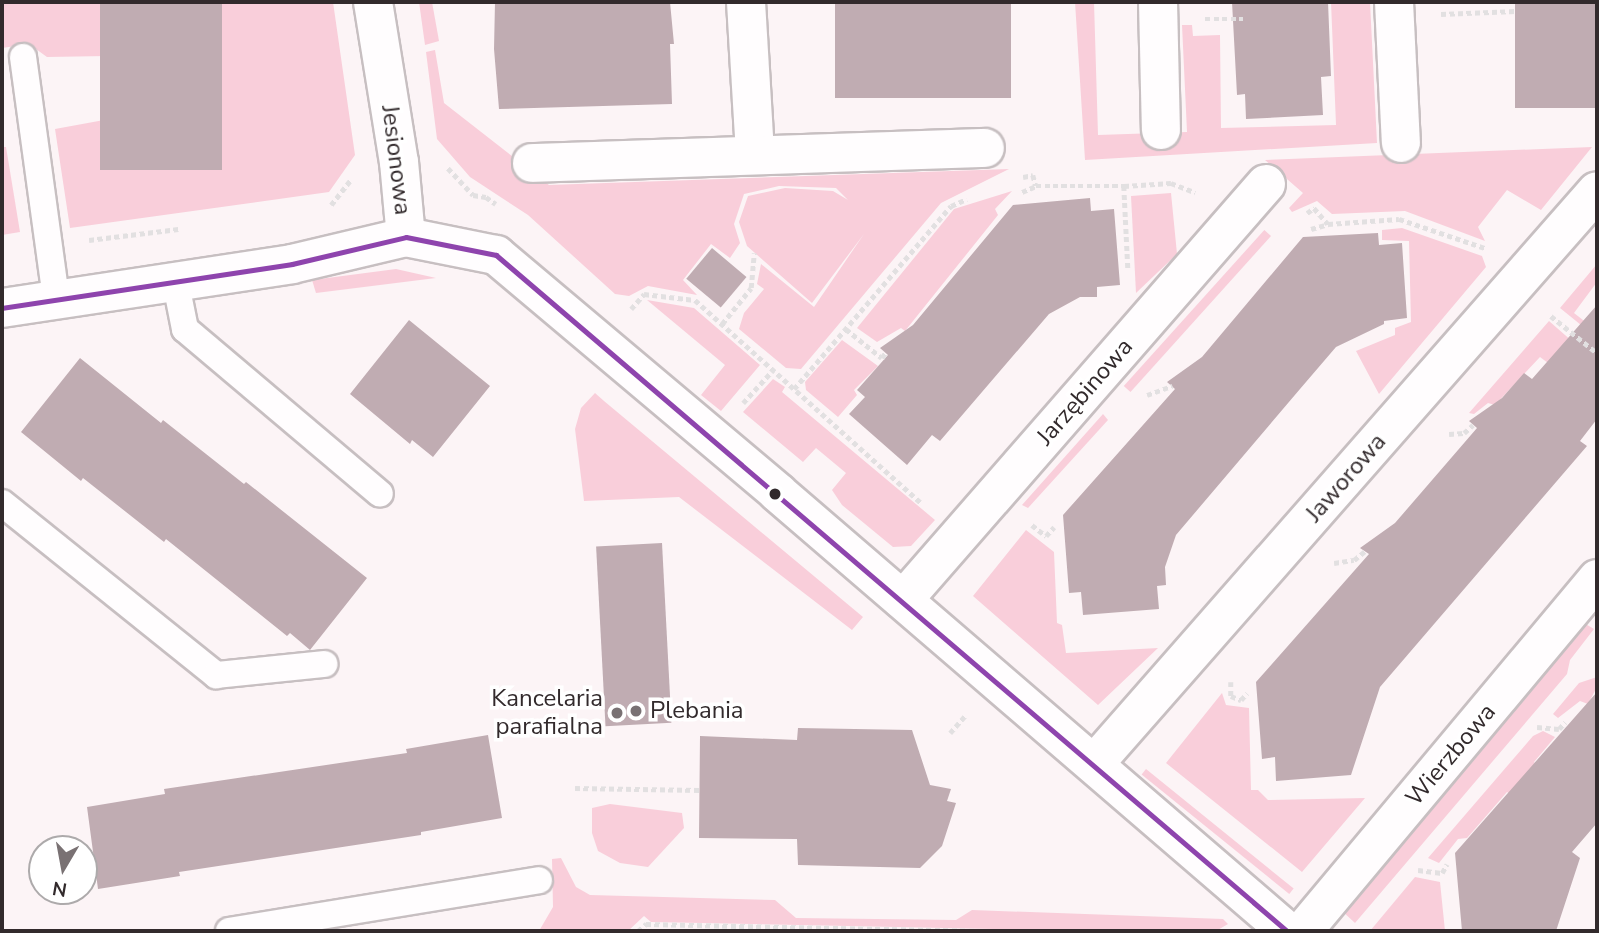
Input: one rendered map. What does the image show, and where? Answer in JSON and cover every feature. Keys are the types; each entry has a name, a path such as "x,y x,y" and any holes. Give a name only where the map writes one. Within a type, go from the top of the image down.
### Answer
{"street":[{"name":"Jesionowa","path":"373,2 399,162 406,237 496,255 903,600 1287,931"},
{"path":"747,2 755,154"},
{"path":"1158,2 1161,130"},
{"path":"1395,9 1401,143"},
{"path":"532,163 985,148"},
{"name":"Jaworowa","path":"1094,764 1597,191"},
{"name":"Jarzębinowa","path":"903,600 1255,197"},
{"path":"2,308 176,284 292,264 406,237"},
{"name":"Wierzbowa","path":"1304,931 1597,579"}],"lane":[{"path":"23,57 56,299"},
{"path":"176,284 185,329 380,494"},
{"path":"2,503 216,676 324,664"},
{"path":"229,931 539,880"}],"path":[{"path":"1395,9 1516,11"},
{"path":"440,160 473,195 486,197 506,211"},
{"path":"329,208 355,173"},
{"path":"1016,178 1033,175 1036,186"},
{"path":"1022,192 1036,186 1171,183 1255,197"},
{"path":"1124,186 1128,275"},
{"path":"794,389 951,206 973,197"},
{"path":"1296,219 1314,208 1328,224"},
{"path":"1311,229 1328,224 1399,219 1485,248 1526,272"},
{"path":"49,245 192,228"},
{"path":"722,324 751,288 754,253"},
{"path":"628,313 644,294 695,300 959,537"},
{"path":"1548,313 1597,353"},
{"path":"846,329 882,358 885,353"},
{"path":"743,403 773,370"},
{"path":"1146,396 1172,386"},
{"path":"1441,435 1464,433 1473,425"},
{"path":"1329,563 1354,560 1365,551"},
{"path":"1231,674 1231,696 1241,700 1247,693"},
{"path":"1534,727 1559,729 1564,722"},
{"path":"575,788 700,790"},
{"path":"1412,869 1442,873 1447,864"},
{"path":"638,931 646,924 985,931"}],"shaded area":[{"path":"2,2 333,2 355,155 329,192 70,228 55,129 115,118 107,56 47,57 29,44 2,48"},
{"path":"419,2 432,2 439,41 425,45"},
{"path":"1075,2 1094,2 1098,135 1187,132 1182,25 1192,25 1193,36 1220,35 1221,128 1336,125 1331,2 1370,2 1377,143 1085,160"},
{"path":"435,50 444,103 549,185 1009,169 941,203 801,369 786,368 739,329 744,313 764,289 757,284 761,264 814,307 864,234 812,303 747,246 739,222 748,196 785,188 833,191 848,200 836,188 779,186 744,194 734,224 740,243 730,258 711,244 683,280 697,295 648,286 629,296 615,294 528,215 470,177 437,139 426,52"},
{"path":"2,147 6,147 20,232 2,235"},
{"path":"1592,147 1541,210 1507,190 1478,227 1485,241 1405,211 1332,214 1317,201 1292,212 1289,208 1303,193 1265,160"},
{"path":"1012,191 995,209 998,215 905,331 901,328 877,342 857,328 954,209"},
{"path":"1171,193 1177,254 1136,293 1131,196"},
{"path":"1402,228 1482,256 1486,267 1379,394 1356,351 1395,335 1395,328 1411,322 1409,241 1382,240 1382,230"},
{"path":"1264,230 1271,236 1130,392 1124,386"},
{"path":"1597,264 1597,282 1574,313 1597,331 1597,338 1560,308"},
{"path":"396,269 436,278 316,293 312,280"},
{"path":"647,300 694,308 760,365 721,411 701,395 725,365"},
{"path":"1549,321 1597,363 1597,400 1540,357 1495,405 1488,403 1474,414 1469,413"},
{"path":"842,340 878,366 854,390 857,395 838,417 806,390 805,382"},
{"path":"773,379 785,387 782,392 935,520 911,546 893,547 842,505 832,490 846,473 816,448 803,462 743,412"},
{"path":"595,393 863,617 852,630 679,497 584,501 575,429 581,408"},
{"path":"1103,414 1108,420 1028,508 1022,505"},
{"path":"1026,530 1054,552 1057,623 1062,625 1066,653 1158,648 1098,705 973,596"},
{"path":"1584,623 1594,629 1570,660 1567,674 1355,923 1341,910"},
{"path":"1597,677 1597,687 1588,704 1580,701 1558,718 1553,714 1579,683"},
{"path":"1222,693 1226,705 1249,708 1251,790 1258,790 1268,800 1365,798 1302,872 1166,763"},
{"path":"1543,731 1555,737 1534,762 1537,766 1513,796 1507,792 1467,838 1458,839 1439,863 1428,858 1533,736"},
{"path":"1146,769 1294,889 1289,894 1142,774"},
{"path":"610,804 682,813 684,828 648,867 620,863 598,851 592,833 592,808"},
{"path":"561,858 576,887 590,895 775,900 796,918 956,920 972,910 1223,919 1228,924 1216,931 1096,931 651,922 644,916 628,931 539,931 553,907 552,859"},
{"path":"1415,877 1440,882 1445,931 1370,931"}],"building":[{"path":"100,2 222,2 222,170 100,170"},
{"path":"495,2 670,2 674,44 670,44 672,104 499,109 494,49"},
{"path":"835,2 1011,2 1011,98 835,98"},
{"path":"1232,2 1328,2 1331,76 1321,77 1323,115 1246,119 1245,94 1237,95"},
{"path":"1515,2 1597,2 1597,108 1515,108"},
{"path":"1090,198 1091,211 1114,209 1120,285 1097,287 1097,297 1080,297 1049,314 940,441 932,435 907,465 849,414 865,397 857,390 888,355 880,348 913,325 1013,205"},
{"path":"1378,233 1379,245 1402,243 1407,318 1384,321 1384,324 1336,347 1300,389 1176,535 1165,567 1166,585 1157,586 1159,609 1083,615 1081,592 1069,593 1063,515 1175,389 1167,382 1202,357 1303,237"},
{"path":"712,248 746,277 721,308 686,279"},
{"path":"1597,305 1597,419 1580,441 1587,446 1380,687 1351,775 1276,781 1275,757 1262,759 1256,682 1369,554 1360,548 1395,523 1477,428 1469,421 1502,398 1524,373 1532,379"},
{"path":"409,320 490,386 433,457 412,440 410,444 350,394"},
{"path":"80,358 161,423 163,420 244,484 246,482 367,578 310,650 290,633 287,636 166,539 164,542 83,478 81,481 21,432"},
{"path":"662,543 671,723 606,726 596,546"},
{"path":"1597,692 1597,823 1572,852 1580,858 1556,931 1462,931 1455,853"},
{"path":"798,728 912,730 930,785 951,789 947,801 956,803 942,846 920,868 798,865 797,839 699,838 700,736 797,740"},
{"path":"488,735 502,818 421,832 421,835 179,872 180,876 98,889 98,835 91,835 87,807 165,794 164,789 407,753 406,749"}],"transit line":[{"path":"2,308 292,264 406,237 496,255 1287,931"}],"place":[{"name":"Plebania","path":"636,711"},
{"name":"Kancelaria parafialna","path":"617,713"}]}
